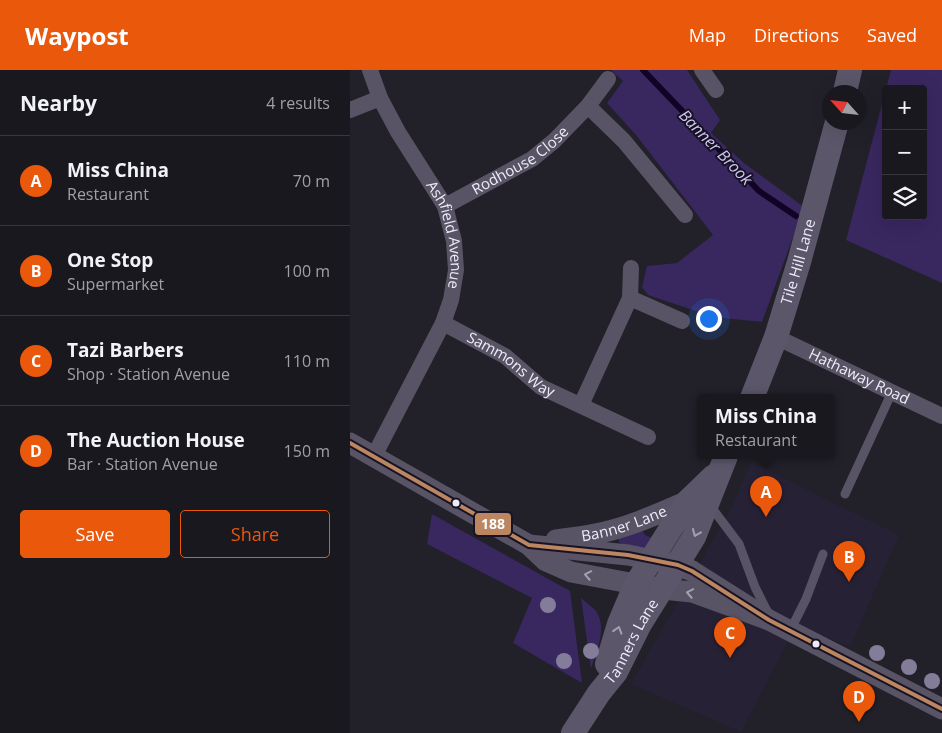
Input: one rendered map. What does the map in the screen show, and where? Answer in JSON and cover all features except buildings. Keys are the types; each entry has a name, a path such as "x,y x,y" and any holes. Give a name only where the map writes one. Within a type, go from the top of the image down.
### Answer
{"main road":[{"path":"847,85 850,70"},
{"name":"Tile Hill Lane","path":"754,394 776,337 799,262 834,130"},
{"path":"636,584 651,560 698,502 722,463"},
{"path":"662,589 694,537 698,502"},
{"name":"Tanners Lane","path":"599,693 619,624 636,584"},
{"name":"Tanners Lane","path":"573,733 599,693 616,672 640,624 662,589"}],"street":[{"name":"Ashfield Avenue","path":"370,70 380,98 398,132 445,206 454,241 456,270 451,300 442,323 374,456"},
{"path":"702,70 716,90"},
{"name":"Rodhouse Close","path":"445,206 532,159 554,141 588,106 608,78"},
{"path":"350,110 380,98"},
{"path":"588,106 624,141 685,215"},
{"path":"581,405 630,298 631,268"},
{"path":"630,298 682,321"},
{"name":"Sammons Way","path":"442,323 505,356 541,387 648,437"},
{"name":"Hathaway Road","path":"776,337 942,416"},
{"name":"Banner Lane","path":"350,443 529,545 546,561 571,572 662,589 692,592 777,625"},
{"name":"Banner Lane","path":"529,545 596,534 698,502"},
{"name":"Banner Lane","path":"529,545 628,556 678,565 692,571 777,625"},
{"path":"777,625 942,709"}],"lane":[{"path":"845,494 892,392"},
{"path":"698,502 739,544 756,587 777,625 806,599 823,554"}],"shaded area":[{"path":"611,70 687,70 720,120 711,133 744,163 804,207 762,322 714,317 648,295 642,287 647,266 677,263 713,235 636,135 607,103 623,81"},
{"path":"891,70 942,70 942,283 846,240 882,104 882,220 927,220 927,85 887,85"},
{"path":"751,462 899,535 850,647 796,625 741,732 631,684 733,505"},
{"path":"432,514 570,591 582,683 513,643 532,598 427,544"},
{"path":"641,526 644,534 653,539 651,545 643,548 634,548 619,542 618,535"},
{"path":"581,598 596,611 601,625 600,640 591,669"}],"waterway":[{"name":"Banner Brook","path":"643,70 759,191 796,216"}],"transit line":[{"name":"188","path":"350,443 529,545 628,555 678,565 692,571 769,620 942,709"}],"place":[{"name":"Miss China","path":"766,517"},
{"name":"One Stop","path":"849,582"},
{"name":"Tazi Barbers","path":"730,658"},
{"name":"The Auction House","path":"859,722"}]}
